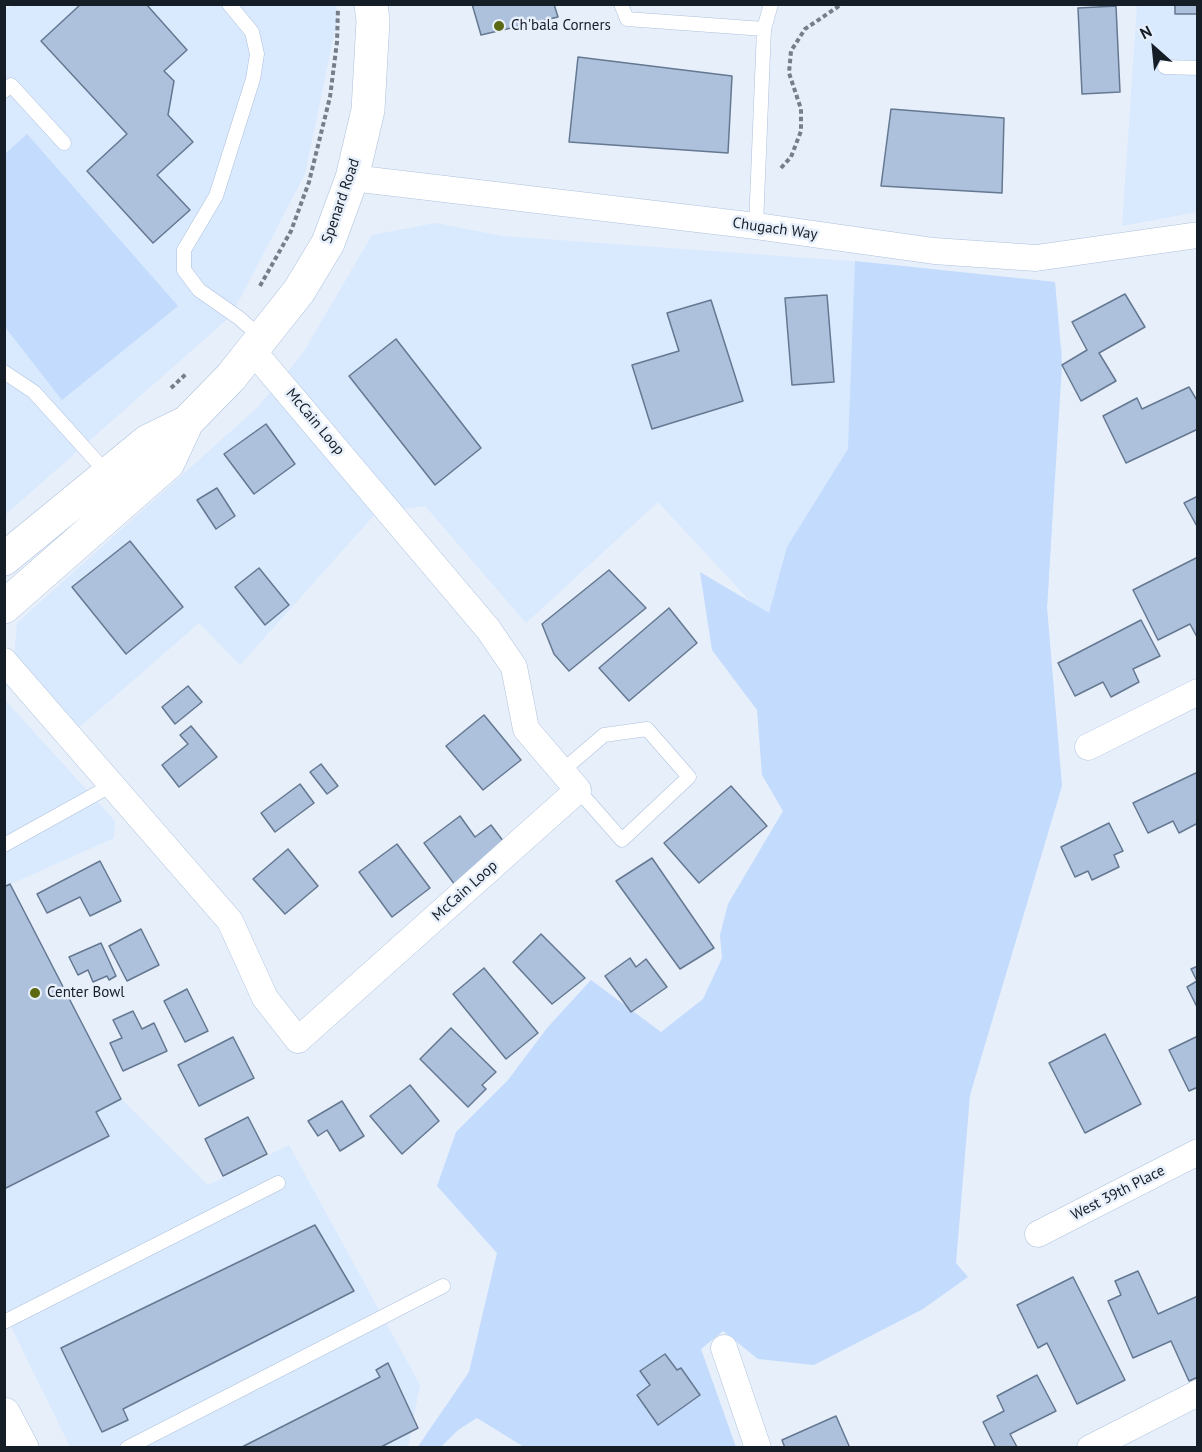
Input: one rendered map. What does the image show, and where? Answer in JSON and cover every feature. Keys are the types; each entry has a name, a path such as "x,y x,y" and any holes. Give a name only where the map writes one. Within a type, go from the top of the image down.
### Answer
{"main road":[{"name":"Spenard Road","path":"4,607 168,464 187,422 231,377 252,336 299,291 328,243 352,178 368,110 373,21 370,4"},
{"name":"Spenard Road","path":"4,559 147,441 187,422"},
{"path":"4,1414 22,1448"}],"street":[{"name":"Chugach Way","path":"352,178 756,226 934,251 1036,258 1197,235"},
{"name":"McCain Loop","path":"4,661 230,921 264,998 298,1040 570,781 526,729 514,667 488,629 252,336"},
{"path":"1088,747 1197,692"},
{"name":"West 39th Place","path":"1038,1234 1197,1152"},
{"path":"724,1348 758,1448"},
{"path":"1090,1448 1124,1440 1197,1393"}],"lane":[{"path":"229,4 252,32 257,54 254,71 216,196 184,250 184,270 199,290 252,336"},
{"path":"621,4 627,19 764,29"},
{"path":"756,226 764,29 771,4"},
{"path":"1165,67 1197,68"},
{"path":"4,91 11,86 64,143"},
{"path":"4,372 34,392 107,473"},
{"path":"647,729 689,777 622,840 570,781 604,735 647,729"},
{"path":"4,845 112,785"},
{"path":"4,1322 278,1183"},
{"path":"127,1448 443,1286"}],"path":[{"path":"252,336 248,307 291,231 309,182 330,97 337,42 338,4"},
{"path":"757,192 791,157 801,131 801,109 789,73 791,51 804,29 842,4"},
{"path":"171,388 188,373"}],"shaded area":[{"path":"16,4 335,4 338,16 305,174 231,316 5,515 4,10"},
{"path":"1137,5 1197,5 1197,212 1122,226"},
{"path":"27,134 178,306 62,400 5,327 5,154"},
{"path":"435,223 503,236 864,262 1055,282 1062,353 1047,608 1062,786 761,613 658,502 526,623 425,506 377,512 240,665 199,623 75,731 14,658 17,623 258,407 303,353 372,235"},
{"path":"855,261 1055,282 1062,365 1047,608 1062,786 970,1095 956,1263 968,1277 923,1309 814,1365 758,1359 723,1331 701,1349 736,1447 524,1447 477,1418 458,1430 441,1447 417,1448 469,1372 497,1253 437,1186 456,1132 508,1080 547,1028 591,980 661,1032 703,999 722,958 720,935 728,904 783,811 762,775 757,710 712,650 700,572 769,613 787,547 848,449"},
{"path":"5,700 115,821 114,838 11,884 121,1099 208,1185 289,1145 420,1385 408,1447 70,1447 5,1314"}],"building":[{"path":"81,4 146,4 187,50 164,71 174,81 168,115 193,142 157,175 190,210 153,243 87,171 127,134 41,41"},
{"name":"Ch'bala Corners","path":"472,4 554,4 558,17 481,35"},
{"path":"1175,4 1198,4 1198,14 1175,14"},
{"path":"1116,6 1120,92 1082,94 1078,8"},
{"path":"578,57 732,76 728,153 569,142"},
{"path":"891,109 1004,118 1002,193 881,186"},
{"path":"1125,294 1145,327 1099,353 1116,381 1081,401 1062,365 1087,350 1072,322"},
{"path":"827,295 834,382 792,385 785,298"},
{"path":"711,300 743,401 652,429 632,365 679,351 667,313"},
{"path":"396,339 481,448 435,485 349,376"},
{"path":"1189,387 1198,402 1198,429 1126,463 1103,416 1137,398 1142,409"},
{"path":"266,424 295,464 254,494 224,454"},
{"path":"217,488 235,516 216,529 197,500"},
{"path":"1198,496 1198,528 1184,503"},
{"path":"130,541 183,607 126,654 72,587"},
{"path":"1198,557 1198,639 1190,624 1158,640 1133,590"},
{"path":"259,568 289,605 265,625 235,587"},
{"path":"609,570 646,608 569,671 554,654 542,624"},
{"path":"669,608 697,643 629,701 599,668"},
{"path":"1141,620 1160,656 1133,669 1139,682 1111,697 1103,682 1075,696 1058,663"},
{"path":"188,686 202,702 175,724 162,707"},
{"path":"484,715 521,760 483,790 446,746"},
{"path":"191,726 217,757 179,787 162,765 188,744 180,735"},
{"path":"321,764 338,786 327,794 310,772"},
{"path":"1198,772 1198,823 1179,833 1173,821 1148,833 1133,803"},
{"path":"300,784 314,803 275,832 261,813"},
{"path":"731,786 767,826 699,883 664,843"},
{"path":"460,816 475,837 491,825 507,846 455,885 424,843"},
{"path":"1109,823 1123,851 1114,855 1119,867 1092,880 1088,871 1075,877 1061,847"},
{"path":"397,844 430,888 392,917 359,872"},
{"path":"288,849 318,886 285,914 253,879"},
{"path":"652,858 714,948 680,969 616,881"},
{"path":"100,861 121,901 90,916 80,897 47,913 37,894"},
{"name":"Center Bowl","path":"10,884 121,1099 96,1112 109,1136 4,1189 4,887"},
{"path":"141,929 159,965 127,981 109,946"},
{"path":"541,934 585,978 552,1004 513,962"},
{"path":"101,943 116,976 109,980 107,976 93,982 88,970 78,975 69,957"},
{"path":"630,958 636,967 646,959 667,987 631,1012 605,976"},
{"path":"1198,966 1197,1007 1187,987 1197,981 1191,969"},
{"path":"484,968 538,1033 506,1059 453,994"},
{"path":"187,989 208,1031 185,1042 164,1001"},
{"path":"133,1011 142,1029 154,1023 167,1051 123,1071 110,1043 122,1038 113,1020"},
{"path":"451,1028 496,1072 482,1085 486,1089 468,1107 420,1059"},
{"path":"1105,1034 1141,1104 1085,1133 1049,1063"},
{"path":"1198,1036 1198,1087 1189,1091 1169,1050"},
{"path":"233,1037 254,1078 199,1106 178,1065"},
{"path":"410,1085 439,1121 402,1154 370,1116"},
{"path":"342,1101 364,1136 340,1151 327,1130 318,1136 308,1121"},
{"path":"248,1117 267,1154 223,1176 205,1139"},
{"path":"315,1225 354,1291 123,1409 128,1420 102,1432 61,1348"},
{"path":"1138,1271 1158,1314 1198,1296 1198,1377 1189,1381 1171,1341 1133,1358 1108,1301 1121,1295 1115,1281"},
{"path":"1073,1277 1125,1380 1077,1404 1047,1343 1038,1348 1017,1305"},
{"path":"665,1354 677,1370 681,1368 700,1395 658,1425 637,1395 650,1385 640,1371"},
{"path":"388,1363 418,1428 379,1448 240,1448 380,1377 376,1370"},
{"path":"1037,1375 1056,1411 1010,1434 1017,1447 996,1448 983,1422 1004,1411 997,1396"},
{"path":"836,1416 850,1448 785,1448 782,1440"}],"place":[{"name":"Ch'bala Corners","path":"499,26"},
{"name":"Center Bowl","path":"35,993"}]}
